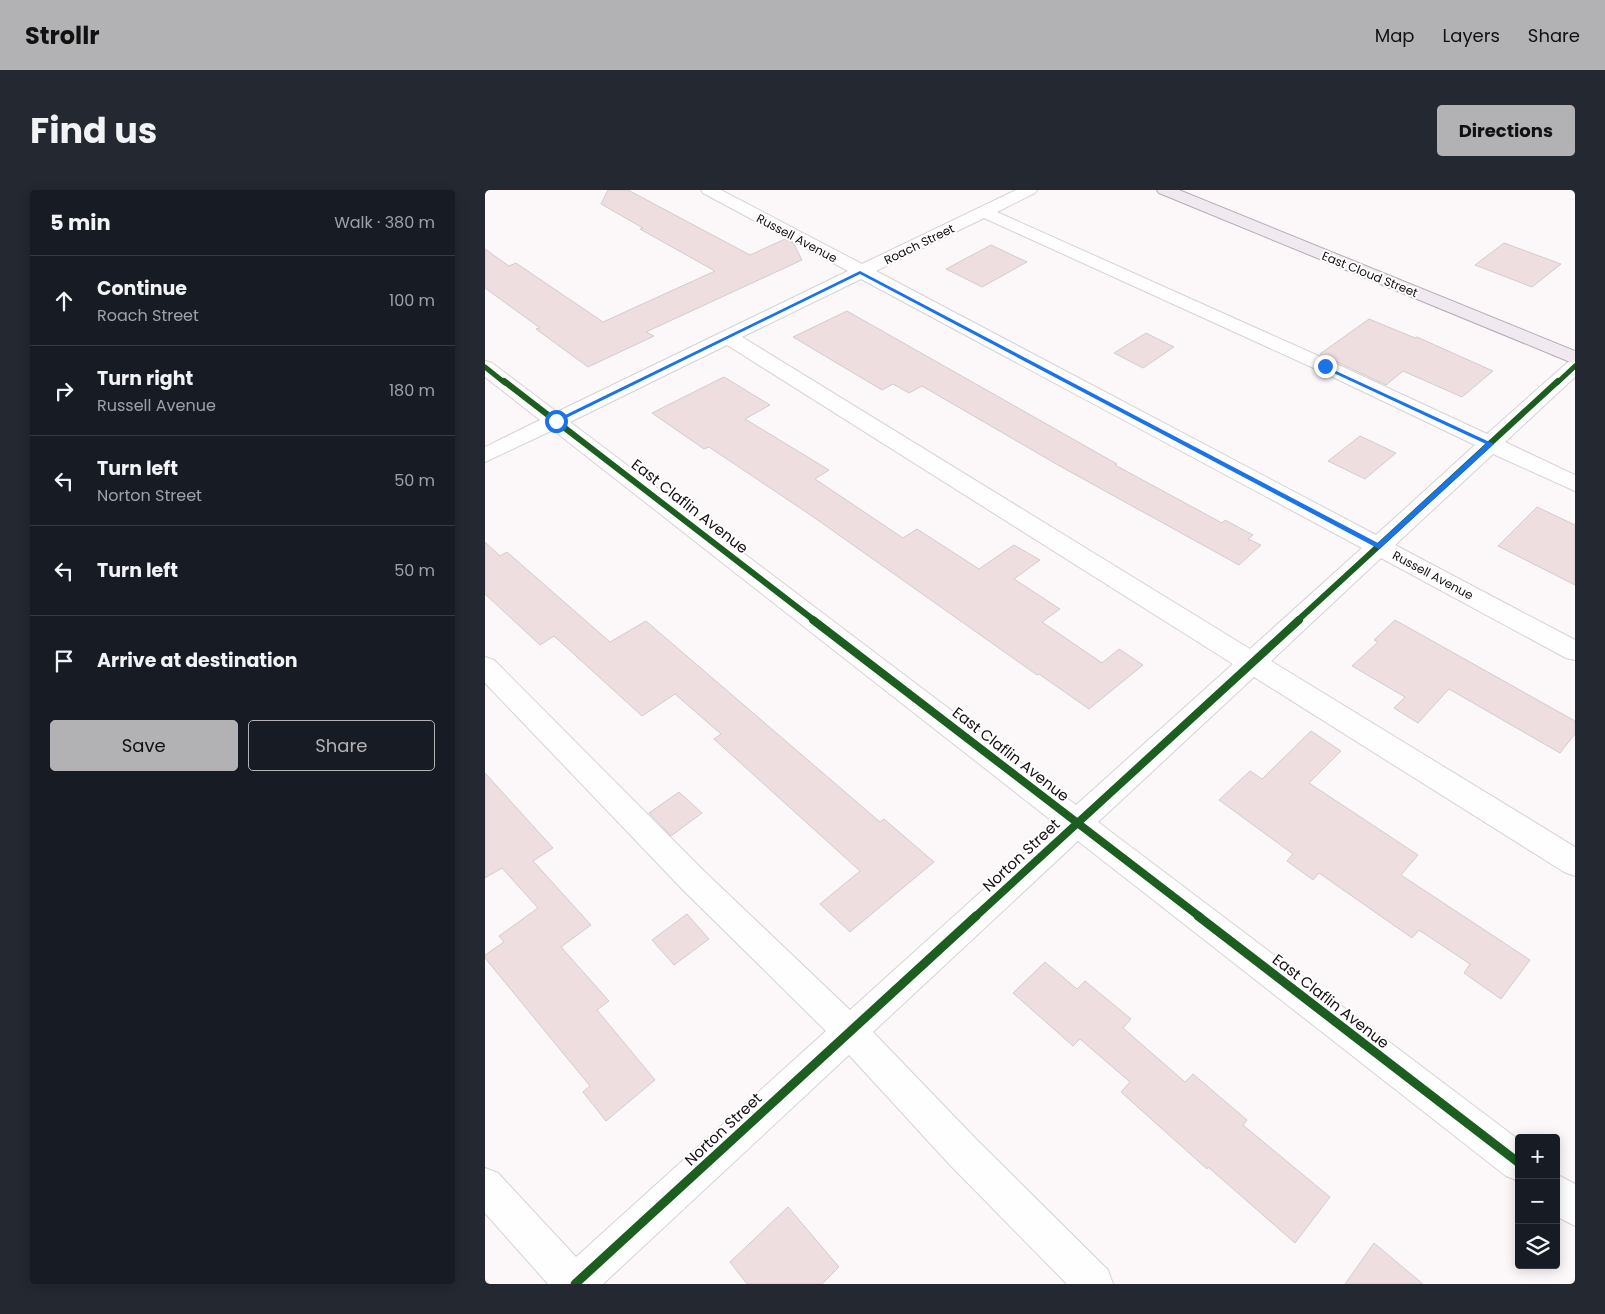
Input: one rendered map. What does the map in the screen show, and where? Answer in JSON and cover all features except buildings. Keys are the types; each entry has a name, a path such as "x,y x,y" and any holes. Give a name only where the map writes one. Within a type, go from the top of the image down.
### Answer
{"main road":[{"name":"East Cloud Street","path":"1165,190 1575,358"}],"street":[{"name":"Russell Avenue","path":"709,190 860,272 1575,650"},
{"name":"Roach Street","path":"485,455 1029,190"},
{"path":"984,212 1575,484"},
{"path":"728,337 1575,863"},
{"name":"Norton Street","path":"574,1284 1575,366"},
{"name":"East Claflin Avenue","path":"485,367 1515,1160"},
{"path":"485,667 693,881 850,1032 963,1152 1094,1284"},
{"path":"485,1186 574,1284"},
{"path":"1560,1195 1575,1207"}],"cycle path":[{"path":"575,1284 1575,366"},
{"path":"485,367 1515,1160"}],"route":[{"path":"556,421 860,272 1379,546 1491,444 1325,366"}]}
